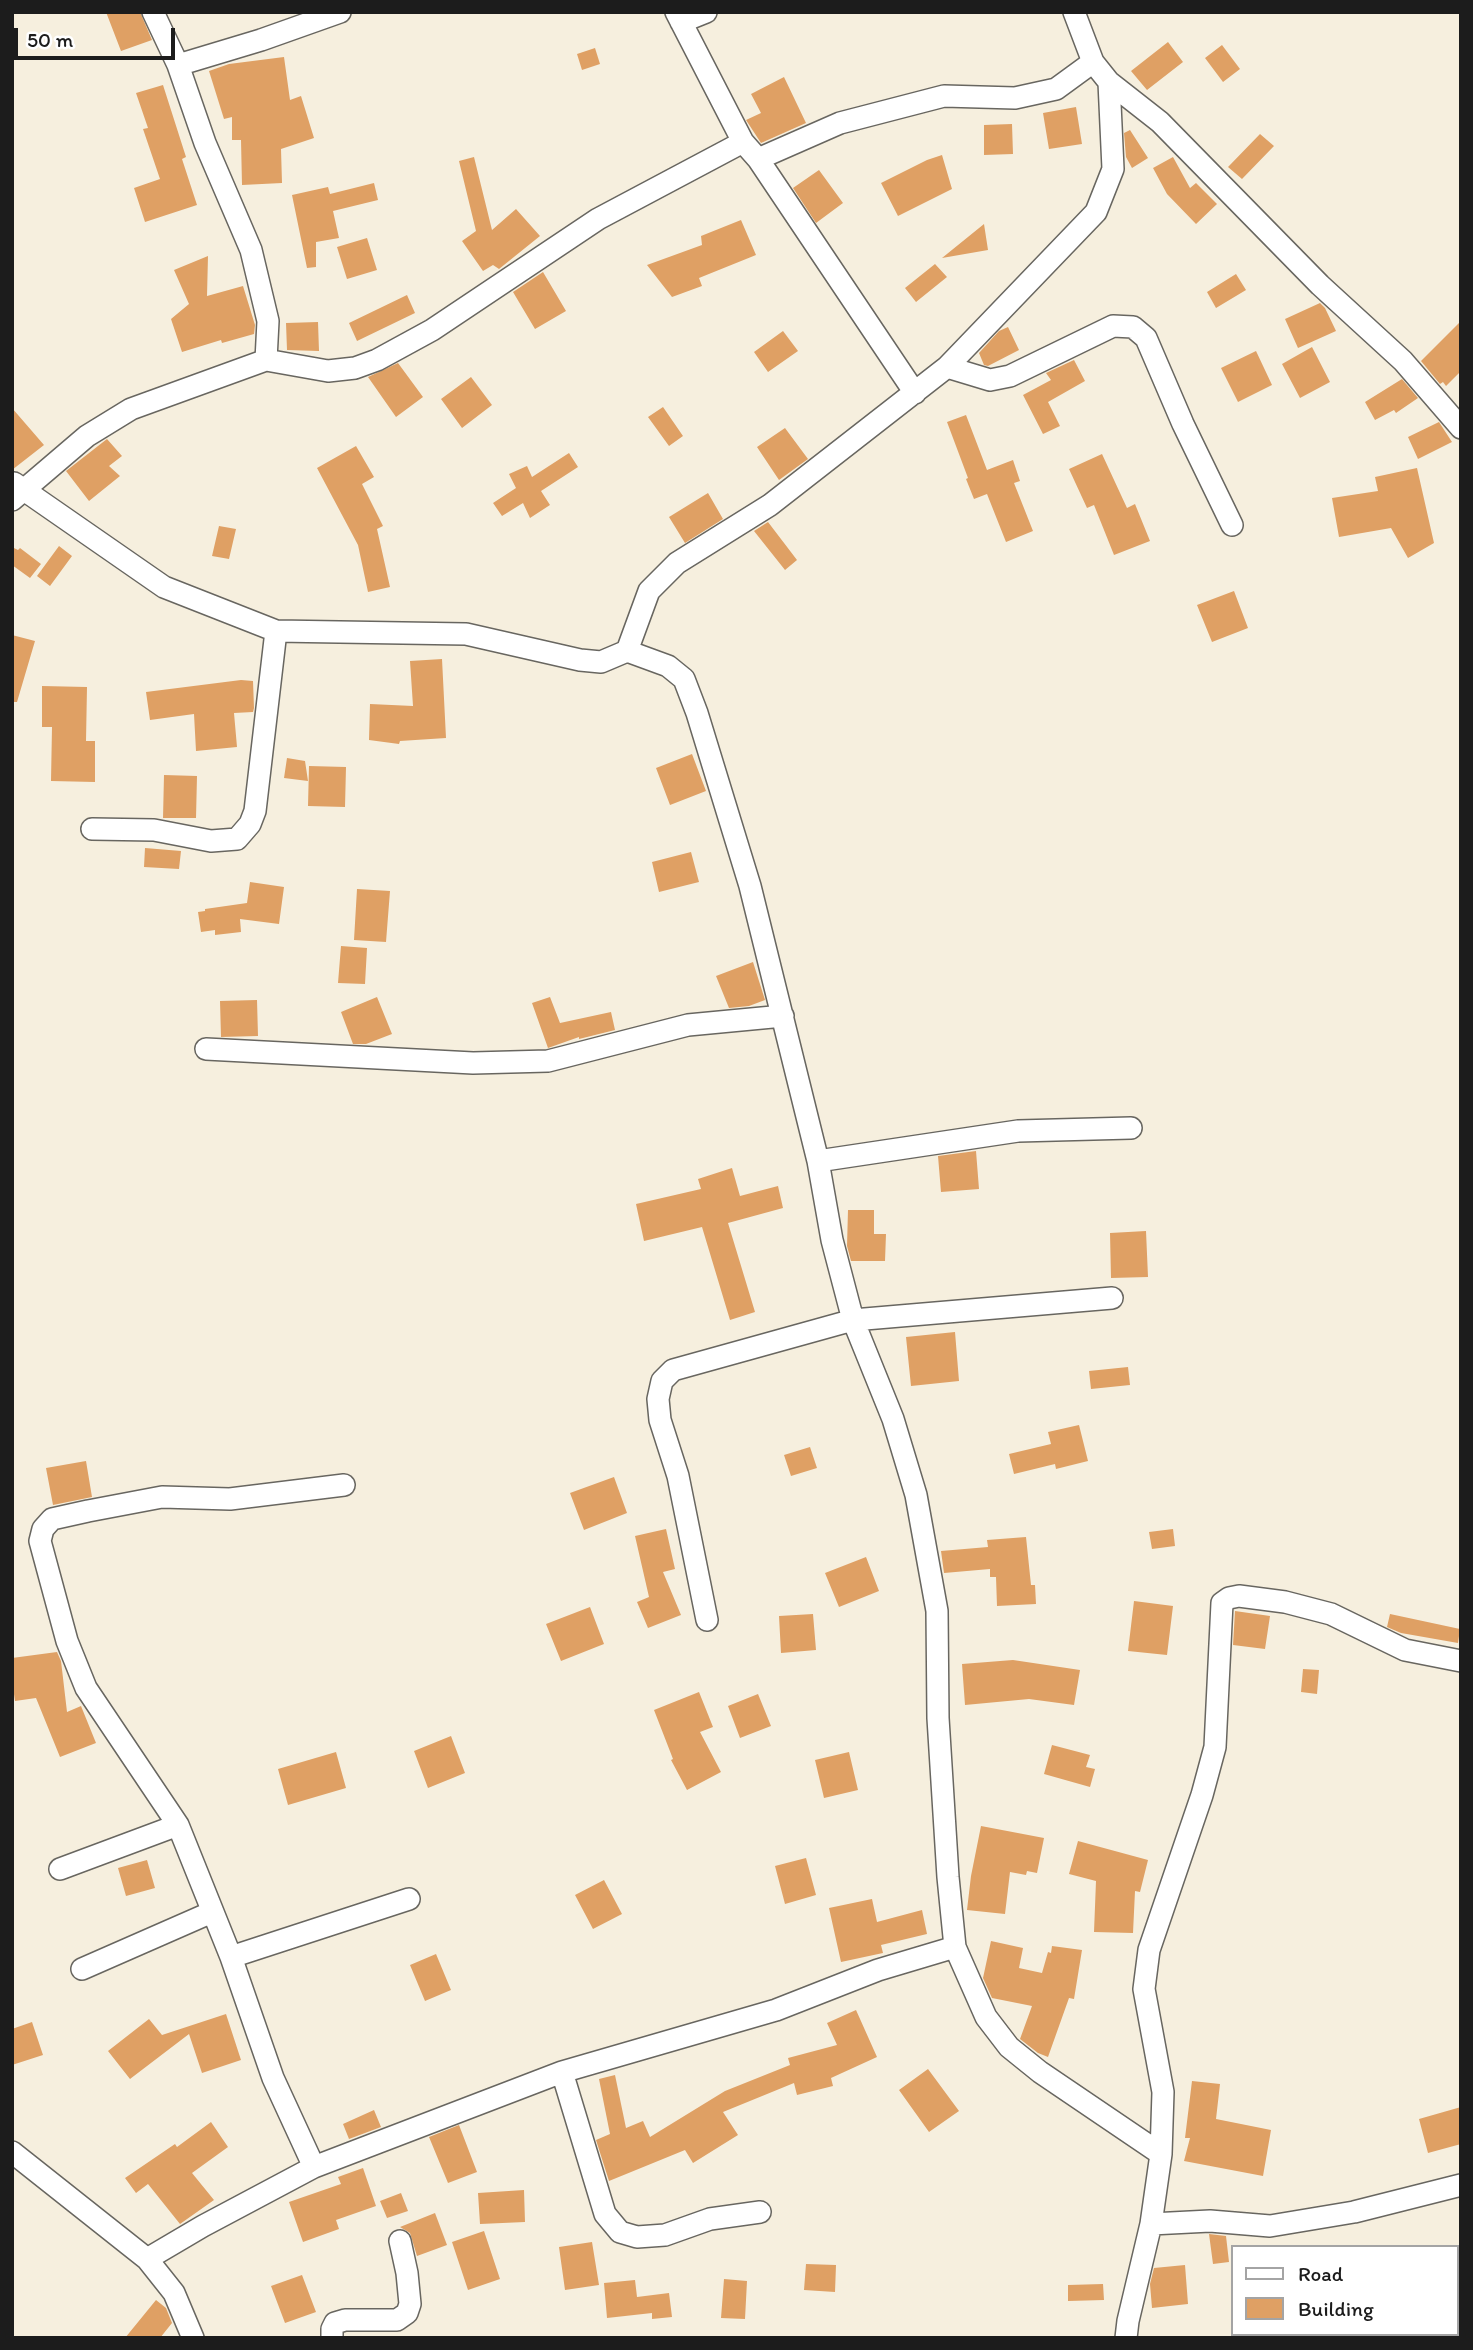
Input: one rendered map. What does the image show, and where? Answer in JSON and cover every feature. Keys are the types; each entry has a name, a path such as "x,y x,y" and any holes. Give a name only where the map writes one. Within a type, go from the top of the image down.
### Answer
{"street":[{"path":"153,12 178,65 205,143 251,250 268,321 266,360"},
{"path":"178,65 340,12"},
{"path":"706,12 678,17 743,142 758,159 915,393"},
{"path":"1074,12 1093,62 1109,82 1160,121 1320,285 1403,361 1461,428"},
{"path":"758,159 841,123 944,96 1015,98 1056,89 1093,62"},
{"path":"627,651 649,591 677,563 770,505 947,367 1096,212 1113,169 1109,82"},
{"path":"743,142 598,219 432,330 377,360 355,368 328,371 266,360 131,409 88,436 16,490 83,529 164,587 276,631 466,634 580,660 601,662 627,651 668,666 684,679 750,886 818,1161 832,1240 853,1320 893,1419 916,1494 937,1611 938,1718 955,1947 986,2017 1009,2047 1040,2072 1161,2154"},
{"path":"947,367 990,380 1010,376 1113,326 1133,327 1146,338 1232,525"},
{"path":"92,829 154,830 211,841 237,839 250,824 255,811 276,631"},
{"path":"206,1049 473,1063 548,1061 688,1025 783,1016"},
{"path":"818,1161 1018,1131 1131,1128"},
{"path":"708,1620 678,1476 660,1420 662,1381 673,1370 853,1320 1112,1298"},
{"path":"314,2167 273,2078 231,1957 178,1825 86,1688 67,1641 40,1541 43,1529 52,1519 162,1497 230,1499 344,1485"},
{"path":"1126,2338 1151,2224 1161,2154 1163,2092 1144,1989 1149,1950 1202,1795 1215,1747 1222,1603 1239,1596 1285,1602 1331,1614 1405,1650 1461,1661"},
{"path":"60,1869 178,1825"},
{"path":"231,1957 409,1899"},
{"path":"82,1969 212,1912"},
{"path":"147,2259 314,2167 562,2072 776,2010 878,1970 955,1947"},
{"path":"562,2072 605,2214 620,2232 637,2237 665,2235 710,2219 760,2212"},
{"path":"12,2152 147,2259 174,2293 194,2338"},
{"path":"1151,2224 1210,2221 1270,2226 1354,2212 1461,2185"},
{"path":"332,2338 331,2329 335,2323 345,2320 397,2320 407,2313 410,2304 407,2273 400,2241"}],"building":[{"path":"106,12 140,12 152,40 121,51"},
{"path":"1168,42 1183,62 1147,90 1131,71"},
{"path":"1222,45 1240,69 1223,82 1205,58"},
{"path":"595,48 600,64 582,70 577,54"},
{"path":"284,57 290,100 301,96 314,138 281,149 282,183 242,185 241,140 232,140 232,117 224,119 209,71 229,64"},
{"path":"784,77 806,123 761,143 746,120 761,113 751,94"},
{"path":"163,85 186,157 182,159 197,205 145,222 134,188 160,179 143,129 148,128 136,93"},
{"path":"1076,107 1082,144 1049,149 1043,113"},
{"path":"1012,124 1013,154 984,155 984,125"},
{"path":"1130,130 1148,158 1132,168 1126,157 1124,133"},
{"path":"1260,134 1274,146 1242,179 1228,167"},
{"path":"942,155 952,189 898,216 881,183"},
{"path":"474,157 492,230 516,209 540,236 499,269 493,265 483,271 462,241 476,231 459,161"},
{"path":"1173,157 1190,188 1196,183 1217,204 1196,224 1167,194 1153,168"},
{"path":"819,170 843,203 816,223 793,188"},
{"path":"374,183 378,200 333,211 339,238 316,242 316,267 307,268 292,195 328,187 330,194"},
{"path":"741,220 756,255 699,278 702,286 672,297 647,265 702,245 701,236"},
{"path":"984,224 988,250 942,258"},
{"path":"367,238 377,270 347,279 337,247"},
{"path":"208,256 207,296 243,286 255,325 254,334 222,343 221,340 182,352 171,319 189,304 174,270"},
{"path":"935,264 947,277 916,302 905,288"},
{"path":"543,272 566,311 535,329 513,292"},
{"path":"1236,274 1246,290 1216,308 1207,292"},
{"path":"407,295 415,313 357,341 349,323"},
{"path":"1320,303 1336,331 1298,348 1285,319"},
{"path":"1461,321 1461,371 1446,386 1443,382 1440,384 1421,361"},
{"path":"318,322 319,351 287,350 286,323"},
{"path":"1008,327 1019,350 988,366 984,365 979,353 999,331"},
{"path":"783,331 798,351 768,372 754,352"},
{"path":"1312,347 1330,382 1300,398 1282,364"},
{"path":"1256,351 1272,385 1238,402 1221,368"},
{"path":"1074,360 1085,381 1048,402 1060,426 1043,434 1023,395 1051,380 1046,373"},
{"path":"398,363 423,397 396,417 368,377"},
{"path":"471,377 492,405 462,428 441,399"},
{"path":"1402,379 1418,398 1396,413 1394,410 1375,420 1365,402"},
{"path":"663,407 683,436 669,446 648,417"},
{"path":"12,408 44,445 12,470"},
{"path":"966,415 987,470 1013,460 1020,481 1014,483 1033,531 1006,542 987,494 974,499 947,422"},
{"path":"1439,422 1452,442 1418,459 1408,437"},
{"path":"785,428 808,459 779,480 757,447"},
{"path":"107,439 122,456 109,466 120,476 89,501 66,471"},
{"path":"356,446 374,477 362,484 383,526 377,529 390,587 368,592 358,545 317,468"},
{"path":"569,453 578,467 541,491 550,505 530,518 523,503 502,516 493,503 516,488 509,474 527,466 532,477"},
{"path":"1102,454 1127,508 1135,504 1150,541 1114,555 1094,505 1087,508 1069,469"},
{"path":"1417,468 1434,543 1408,558 1391,528 1339,537 1332,498 1378,491 1375,477"},
{"path":"708,493 723,519 685,543 669,517"},
{"path":"768,522 797,560 785,570 754,531"},
{"path":"219,526 236,529 229,559 212,556"},
{"path":"59,546 72,556 50,586 37,576"},
{"path":"12,547 18,550 20,548 41,564 30,578 12,565"},
{"path":"1234,591 1248,628 1212,642 1197,605"},
{"path":"12,635 35,641 17,702 12,702"},
{"path":"442,659 446,738 400,741 399,744 369,740 370,704 413,706 410,661"},
{"path":"241,680 253,681 254,708 253,712 234,713 237,747 196,751 194,714 150,720 146,692"},
{"path":"42,686 87,687 86,741 95,741 95,782 51,781 52,727 42,727"},
{"path":"692,754 706,791 670,805 656,768"},
{"path":"287,758 305,761 308,781 284,778"},
{"path":"309,766 346,767 345,807 308,806"},
{"path":"164,775 197,776 196,818 163,818"},
{"path":"145,848 181,851 179,869 144,867"},
{"path":"691,852 699,882 659,892 652,862"},
{"path":"250,882 284,887 279,924 240,919 241,932 215,935 215,930 201,932 198,912 247,903"},
{"path":"357,889 390,891 386,942 354,940"},
{"path":"341,946 367,948 365,984 338,983"},
{"path":"753,962 765,1000 749,1006 729,1008 716,976"},
{"path":"377,997 392,1034 366,1044 353,1044 341,1012"},
{"path":"550,997 560,1023 611,1012 615,1030 579,1037 548,1048 532,1003"},
{"path":"257,1000 258,1036 221,1037 220,1001"},
{"path":"976,1151 979,1189 941,1192 938,1156"},
{"path":"732,1168 740,1196 778,1186 783,1208 728,1223 755,1312 730,1320 702,1227 644,1241 636,1204 701,1189 698,1179"},
{"path":"848,1210 874,1210 874,1234 886,1234 885,1261 851,1261 847,1246"},
{"path":"1146,1231 1148,1277 1111,1278 1110,1233"},
{"path":"955,1332 959,1381 911,1386 906,1337"},
{"path":"1128,1367 1130,1385 1091,1389 1089,1371"},
{"path":"1079,1425 1088,1461 1056,1469 1055,1464 1014,1474 1009,1454 1051,1444 1048,1432"},
{"path":"810,1447 817,1468 791,1476 784,1455"},
{"path":"86,1461 92,1497 53,1505 46,1468"},
{"path":"614,1477 627,1513 584,1530 570,1493"},
{"path":"666,1529 675,1569 663,1572 681,1615 648,1628 637,1602 649,1597 635,1536"},
{"path":"1173,1529 1175,1546 1152,1549 1149,1532"},
{"path":"1026,1537 1031,1585 1035,1585 1036,1604 997,1606 996,1577 990,1577 990,1569 944,1573 941,1551 988,1547 987,1540"},
{"path":"866,1557 879,1591 839,1607 825,1573"},
{"path":"1134,1601 1173,1606 1167,1655 1128,1651"},
{"path":"590,1607 604,1644 561,1661 546,1624"},
{"path":"1235,1611 1270,1616 1265,1649 1233,1645"},
{"path":"813,1614 816,1650 781,1653 779,1616"},
{"path":"1390,1614 1460,1629 1458,1643 1401,1633 1387,1627"},
{"path":"57,1652 61,1661 67,1712 81,1706 96,1743 60,1757 36,1698 15,1701 12,1680 12,1658"},
{"path":"1013,1660 1080,1670 1074,1705 1029,1699 965,1705 962,1664"},
{"path":"1303,1669 1319,1670 1317,1694 1301,1692"},
{"path":"699,1692 713,1727 700,1732 721,1772 687,1790 671,1760 673,1759 654,1710"},
{"path":"758,1694 771,1726 740,1738 728,1706"},
{"path":"451,1736 465,1773 428,1788 414,1751"},
{"path":"1052,1745 1090,1755 1086,1767 1095,1769 1090,1787 1044,1774"},
{"path":"336,1752 346,1788 288,1805 278,1769"},
{"path":"849,1752 858,1790 824,1798 815,1760"},
{"path":"981,1826 1044,1838 1037,1873 1027,1871 1026,1875 1010,1872 1005,1914 967,1910"},
{"path":"1078,1841 1148,1860 1140,1892 1135,1891 1133,1933 1094,1932 1096,1881 1069,1874"},
{"path":"806,1858 816,1895 785,1904 775,1866"},
{"path":"147,1860 155,1888 126,1896 118,1868"},
{"path":"604,1880 622,1914 593,1929 575,1895"},
{"path":"872,1899 877,1922 922,1910 927,1934 881,1945 883,1953 841,1962 829,1908"},
{"path":"991,1941 1023,1948 1019,1968 1042,1973 1052,1946 1082,1950 1074,1999 1069,1998 1048,2057 1020,2039 1032,2006 992,1998 983,1978"},
{"path":"436,1954 451,1990 425,2001 410,1965"},
{"path":"856,2010 877,2057 831,2078 833,2086 797,2095 794,2083 723,2112 738,2135 693,2163 685,2150 609,2181 596,2140 610,2134 599,2079 615,2075 626,2128 643,2121 650,2137 725,2091 790,2065 788,2058 837,2045 827,2023"},
{"path":"226,2014 241,2060 202,2073 189,2034 130,2079 108,2051 149,2019 162,2035"},
{"path":"32,2022 43,2055 12,2065 12,2029"},
{"path":"928,2069 959,2111 929,2132 899,2090"},
{"path":"1192,2081 1220,2084 1216,2119 1271,2130 1263,2176 1184,2161 1190,2138 1185,2138"},
{"path":"1461,2107 1461,2144 1428,2153 1419,2119"},
{"path":"374,2110 381,2127 349,2139 343,2124"},
{"path":"211,2122 228,2147 192,2173 214,2200 180,2224 148,2184 136,2193 125,2178 175,2144 177,2147"},
{"path":"459,2125 477,2172 448,2183 429,2137"},
{"path":"363,2168 376,2206 336,2220 339,2229 303,2242 289,2202 341,2184 338,2177"},
{"path":"524,2190 525,2222 480,2224 478,2193"},
{"path":"401,2193 408,2211 387,2218 380,2201"},
{"path":"435,2213 447,2245 417,2256 410,2233 400,2227"},
{"path":"484,2231 500,2279 468,2290 452,2242"},
{"path":"1209,2234 1226,2236 1229,2262 1213,2264"},
{"path":"592,2242 599,2285 565,2290 559,2247"},
{"path":"806,2264 836,2265 835,2292 804,2290"},
{"path":"1185,2265 1188,2304 1152,2308 1150,2284 1154,2268"},
{"path":"302,2275 316,2312 285,2323 271,2286"},
{"path":"724,2279 747,2281 745,2319 721,2318"},
{"path":"635,2280 637,2297 669,2293 672,2317 652,2319 652,2313 607,2318 604,2283"},
{"path":"1103,2284 1104,2300 1068,2301 1068,2285"},
{"path":"156,2300 166,2308 172,2323 160,2338 125,2338"}]}
